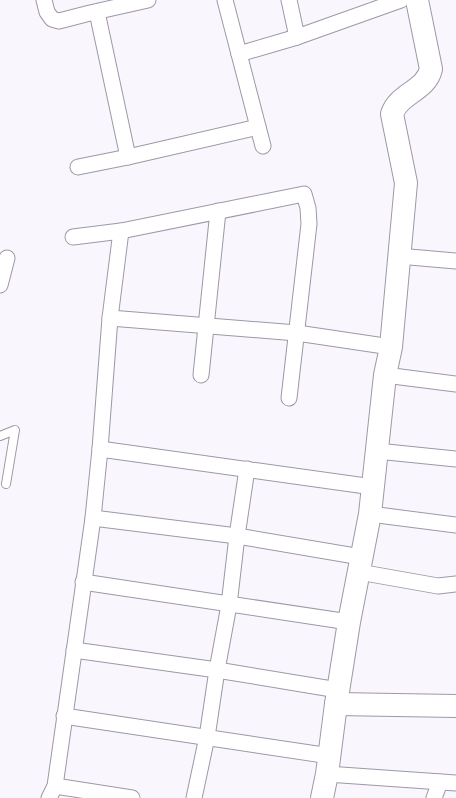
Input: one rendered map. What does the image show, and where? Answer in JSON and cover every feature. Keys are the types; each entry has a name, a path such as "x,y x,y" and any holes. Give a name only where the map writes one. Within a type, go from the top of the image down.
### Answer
{"street":[{"path":"44,0 47,12 52,19 59,21 148,0"},
{"path":"225,0 263,146"},
{"path":"288,0 297,37"},
{"path":"239,54 297,37 401,0"},
{"path":"322,798 349,622 370,514 385,375 391,347 398,256 406,183 392,114 399,102 424,83 429,77 431,69 417,0"},
{"path":"97,12 128,157"},
{"path":"78,167 258,127"},
{"path":"73,237 121,231 304,194 308,208 308,224 289,398"},
{"path":"201,374 218,211"},
{"path":"121,231 110,318 93,518 52,792 132,798"},
{"path":"398,256 456,261"},
{"path":"0,285 7,258"},
{"path":"110,318 297,333 391,347"},
{"path":"385,375 456,384"},
{"path":"100,449 373,487"},
{"path":"378,451 456,459"},
{"path":"194,798 207,737 229,605 247,469"},
{"path":"370,514 456,525"},
{"path":"93,518 237,536 360,564 438,586 456,584"},
{"path":"83,582 349,622"},
{"path":"74,650 217,670 337,697 456,706"},
{"path":"64,716 207,737 328,765 440,782 456,783"},
{"path":"434,798 440,782"}],"lane":[{"path":"0,436 15,430 6,484"}]}
